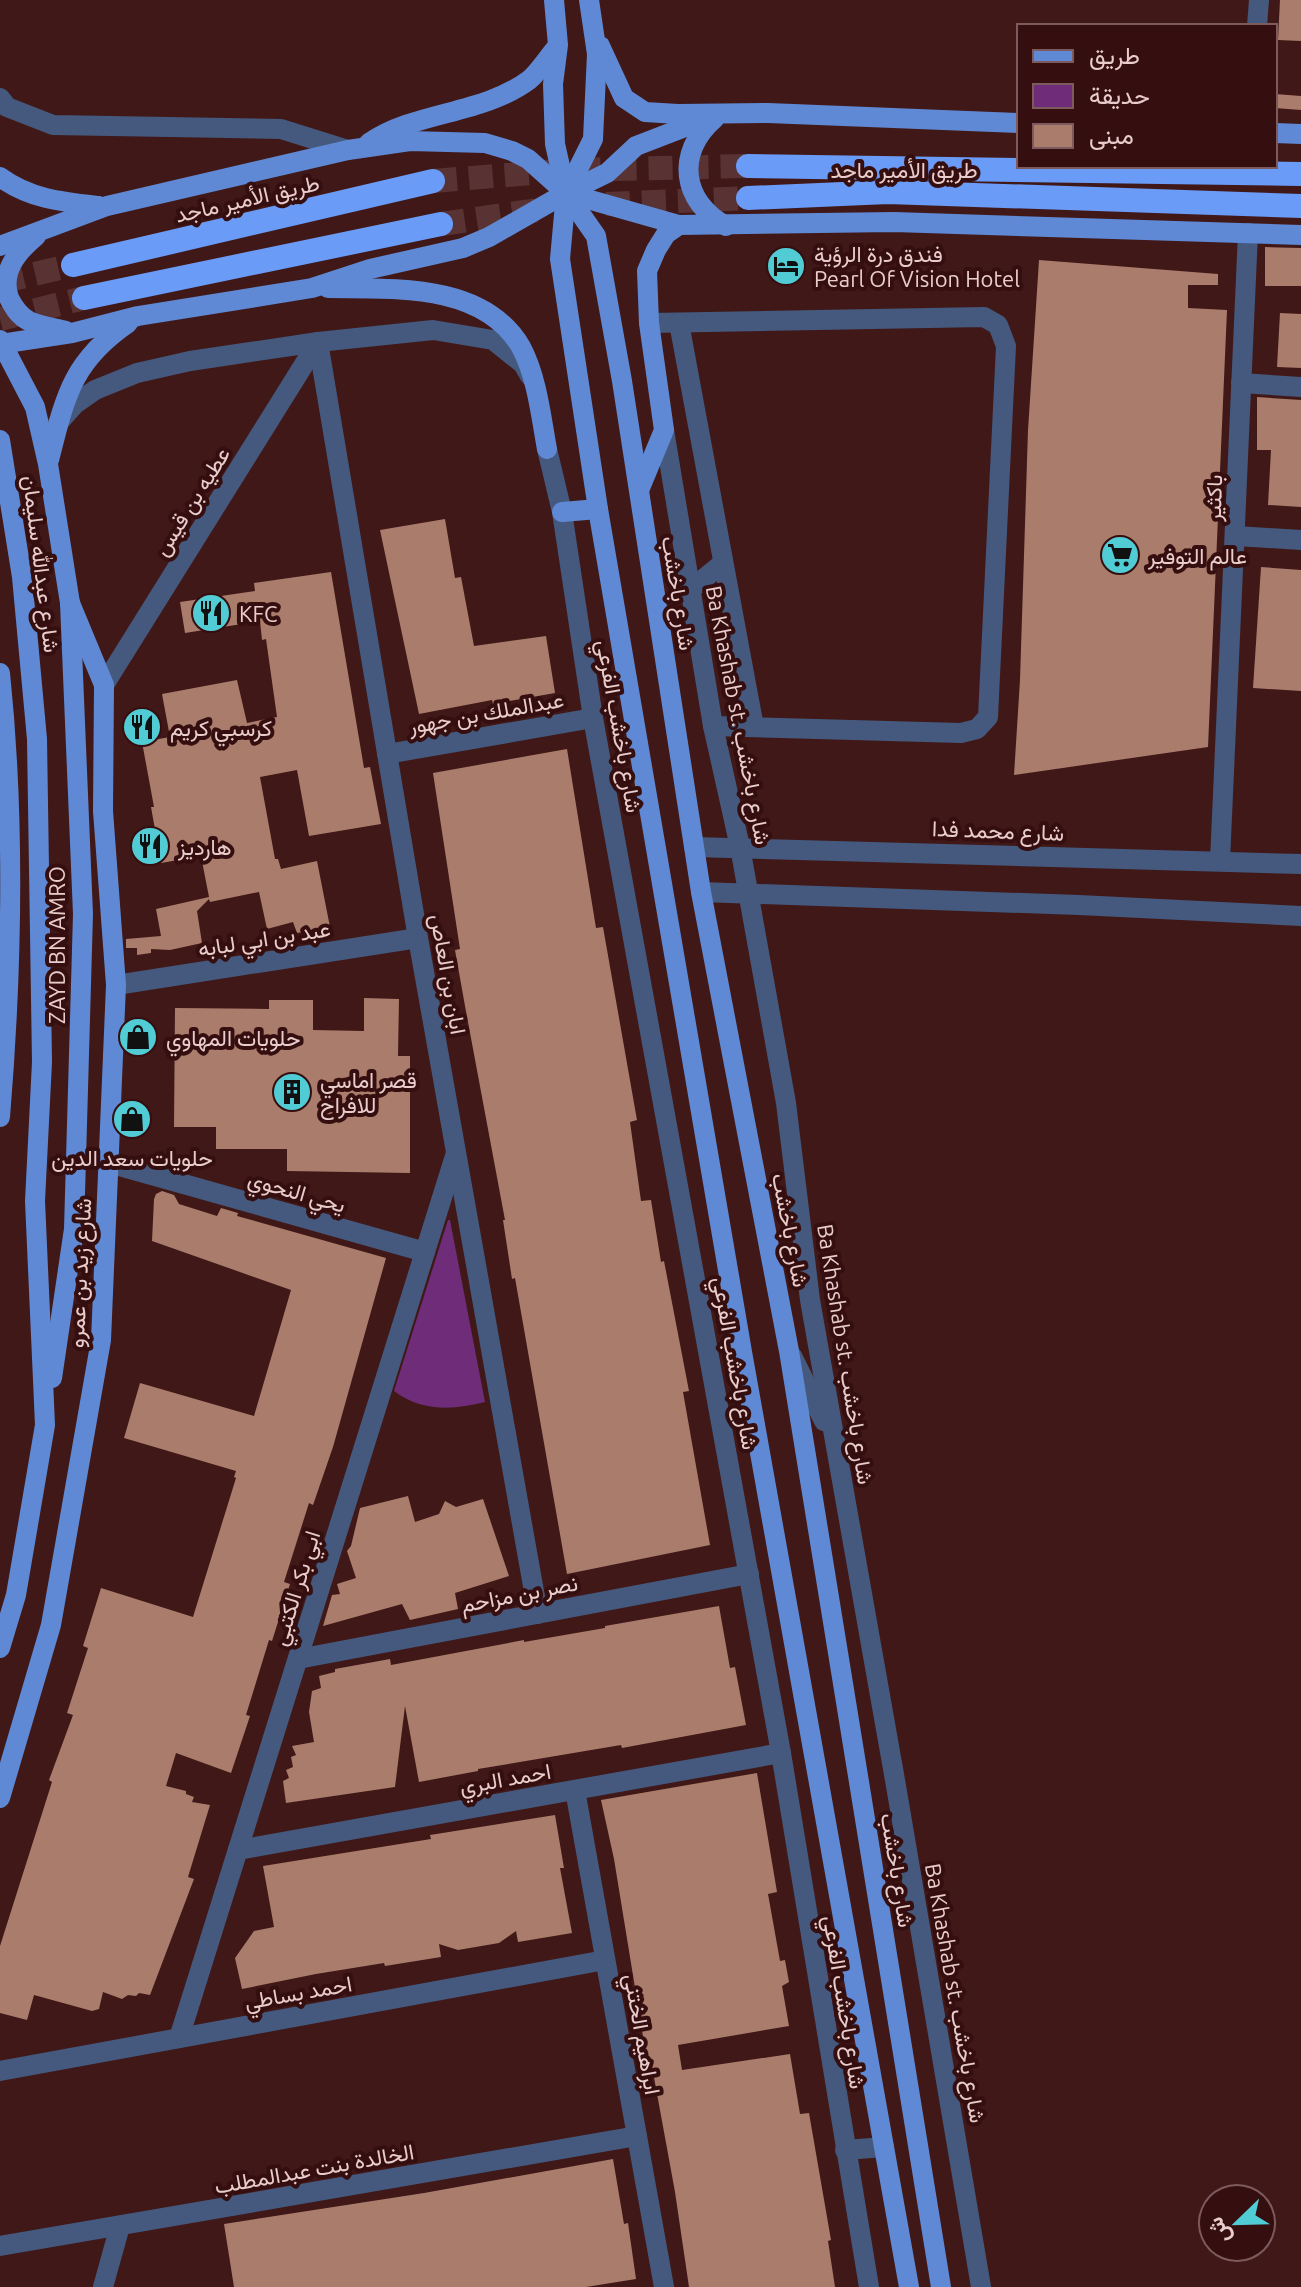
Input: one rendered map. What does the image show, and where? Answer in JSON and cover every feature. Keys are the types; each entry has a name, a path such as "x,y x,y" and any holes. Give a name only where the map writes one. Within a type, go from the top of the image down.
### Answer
{"highway":[{"name":"طريق الأمير ماجد","path":"748,166 1301,174"},
{"name":"طريق الأمير ماجد","path":"73,265 433,181"},
{"name":"طريق الأمير ماجد","path":"748,198 888,192 1301,206"},
{"path":"84,298 441,224"}],"main road":[{"name":"شارع باخشب","path":"554,0 558,45 553,84 555,144 566,193 560,259 598,509 723,1241 909,2287"},
{"name":"شارع باخشب","path":"566,193 593,139 597,54 589,0"},
{"path":"594,31 624,98 645,112 768,113 1017,123"},
{"path":"355,149 384,132 443,116 507,91 530,79 558,45"},
{"path":"1,342 72,333 138,316 312,288 370,269 463,248 607,173 636,146 719,114"},
{"path":"719,114 700,131 688,163 688,176 691,188 710,217 726,226"},
{"path":"1277,133 1301,134"},
{"path":"0,246 107,206 355,149 410,141 485,143 528,159 566,193 679,225 894,222 1301,235"},
{"path":"0,177 13,187 49,200 107,206"},
{"name":"شارع باخشب","path":"566,193 596,236 701,892 789,1351 941,2287"},
{"path":"639,492 662,420 649,323 647,271 666,234 679,225"},
{"path":"0,254 46,229"},
{"path":"46,229 18,251 5,273 5,290 15,311 28,320 72,333"},
{"path":"312,288 411,289 460,300 495,317 521,348 533,381 547,449"},
{"path":"48,464 62,406 78,370 113,333 138,316"},
{"path":"0,319 72,333"},
{"name":"ZAYD BN AMRO","path":"1,342 35,407 48,464 70,603 83,914 74,1229 45,1425"},
{"name":"شارع عبدالله سليمان","path":"0,440 22,577 37,739 42,1062 35,1201 45,1425 16,1595 0,1648"},
{"path":"562,512 598,509"},
{"name":"شارع زيد بن عمرو","path":"0,1798 51,1625 101,1340 116,992 103,811 104,685 70,603"},
{"path":"0,673 6,728 9,890 5,1059 0,1117"},
{"path":"83,914 114,933"},
{"path":"80,1019 116,992"}],"street":[{"path":"1257,24 1259,0"},
{"path":"0,98 7,107 53,125 281,129 355,149"},
{"name":"باكثير","path":"1220,861 1248,233"},
{"path":"649,323 984,317 998,325 1006,346 988,717 977,729 961,733 713,726"},
{"path":"679,323 754,727"},
{"path":"58,423 75,404 95,390 137,373 190,361 318,342 433,330 493,340 523,364 533,381"},
{"name":"عطيه بن قيس","path":"104,685 318,342"},
{"name":"ابان بن العاص","path":"318,342 418,938 538,1614"},
{"path":"1241,383 1301,387"},
{"path":"662,420 694,407"},
{"name":"Ba Khashab st. شارع باخشب","path":"662,420 713,726 740,847 786,1103 810,1300 981,2287"},
{"name":"شارع باخشب الفرعي","path":"547,449 562,512 593,718 781,1753 869,2287"},
{"path":"1236,536 1301,540"},
{"path":"690,590 723,563"},
{"name":"عبدالملك بن جهور","path":"387,754 593,718"},
{"name":"شارع محمد فدا","path":"694,847 1301,864"},
{"path":"701,892 1301,916"},
{"name":"عبد بن ابي لبابه","path":"116,992 418,938"},
{"name":"ابي بكر الكتبي","path":"179,2038 456,1153"},
{"name":"يحي النحوي","path":"109,1163 425,1252"},
{"path":"690,1247 723,1241"},
{"path":"789,1351 835,1442"},
{"name":"نصر بن مزاحم","path":"298,1659 749,1574"},
{"name":"احمد البري","path":"238,1850 781,1753"},
{"name":"ابراهيم الختني","path":"575,1790 664,2287"},
{"name":"احمد بساطي","path":"0,2071 605,1960"},
{"name":"الخالدة بنت عبدالمطلب","path":"0,2246 637,2136"},
{"path":"845,2150 884,2147"},
{"path":"103,2287 120,2226"}],"green space":[{"path":"448,1220 485,1402 461,1407 427,1406 394,1391"}],"building":[{"path":"1280,0 1301,0 1301,41 1278,40"},
{"path":"1277,94 1301,96 1301,110 1277,108"},
{"path":"1265,247 1301,248 1301,286 1265,286"},
{"name":"عالم التوفير","path":"1039,260 1218,274 1218,285 1188,285 1188,308 1227,310 1208,747 1014,775 1028,430"},
{"path":"1280,313 1301,314 1301,368 1277,367"},
{"path":"1257,397 1301,400 1301,507 1268,505 1271,450 1257,450"},
{"path":"445,519 455,578 461,577 474,646 546,636 555,693 493,704 492,700 419,714 380,530"},
{"path":"1261,567 1301,570 1301,691 1253,688"},
{"path":"331,572 364,768 370,767 381,824 309,836 297,770 260,777 275,859 278,859 281,869 317,861 330,927 297,933 293,922 267,929 259,892 210,902 209,899 197,911 202,943 170,950 151,949 151,953 137,955 137,948 126,948 126,939 161,936 156,909 209,897 201,856 161,863 142,742 170,737 162,694 237,680 247,723 277,717 266,639 262,640 260,621 185,633 180,602 255,591 254,583"},
{"path":"567,749 596,928 603,927 637,1120 630,1122 641,1201 651,1200 661,1262 664,1261 689,1391 683,1392 710,1545 567,1574 455,950 460,949 433,773"},
{"name":"قصر اماسي للافراح","path":"364,998 399,999 398,1056 410,1056 410,1173 287,1171 287,1149 216,1149 216,1127 174,1127 175,1008 269,1009 269,1000 313,1000 313,1030 364,1031"},
{"path":"162,1191 174,1195 179,1204 217,1216 221,1208 238,1213 237,1216 386,1258 333,1447 313,1505 309,1503 284,1582 290,1584 272,1641 269,1640 246,1715 250,1716 231,1773 176,1753 166,1786 186,1791 194,1797 192,1802 210,1805 188,1877 194,1879 150,1995 139,1993 122,1999 103,1992 99,2009 92,2011 34,1995 27,2020 0,2013 0,1946 52,1782 49,1780 73,1715 67,1713 88,1648 83,1646 101,1588 193,1617 236,1478 236,1471 124,1438 140,1383 254,1416 291,1290 152,1241 154,1199"},
{"path":"408,1496 415,1522 439,1514 445,1501 456,1507 483,1499 509,1576 455,1593 458,1609 410,1620 402,1604 323,1626 332,1595 340,1594 337,1584 356,1578 347,1551 360,1508"},
{"path":"719,1606 730,1668 735,1667 746,1725 622,1748 621,1745 478,1769 419,1782 405,1706 395,1787 286,1803 283,1781 289,1778 286,1770 293,1767 291,1757 296,1755 292,1746 314,1742 309,1712 312,1691 321,1688 319,1676 335,1672 335,1669 390,1659 391,1665"},
{"path":"757,1773 777,1892 768,1894 780,1961 785,1960 789,1982 782,1986 789,2026 678,2045 682,2070 790,2054 800,2114 809,2113 831,2240 828,2241 835,2287 689,2287 675,2192 651,2061 647,2061 614,1859 601,1800"},
{"path":"555,1815 564,1868 560,1868 572,1933 518,1942 516,1931 499,1943 458,1950 439,1944 441,1957 385,1966 384,1963 242,1989 235,1958 254,1931 274,1927 263,1866"},
{"path":"613,2159 624,2224 628,2223 636,2279 586,2287 234,2287 224,2224"}],"tunnel":[{"path":"433,181 569,170 748,166"},
{"path":"606,204 748,198"},
{"path":"441,224 538,210"},
{"path":"0,282 73,265"},
{"path":"0,319 84,298"}],"place":[{"name":"فندق درة الرؤية Pearl Of Vision Hotel","path":"786,266"},
{"name":"عالم التوفير","path":"1120,555"},
{"name":"KFC","path":"211,613"},
{"name":"كرسبي كريم","path":"142,727"},
{"name":"هارديز","path":"150,846"},
{"name":"حلويات المهاوي","path":"138,1037"},
{"name":"قصر اماسي للافراح","path":"292,1092"},
{"name":"حلويات سعد الدين","path":"132,1119"}]}
